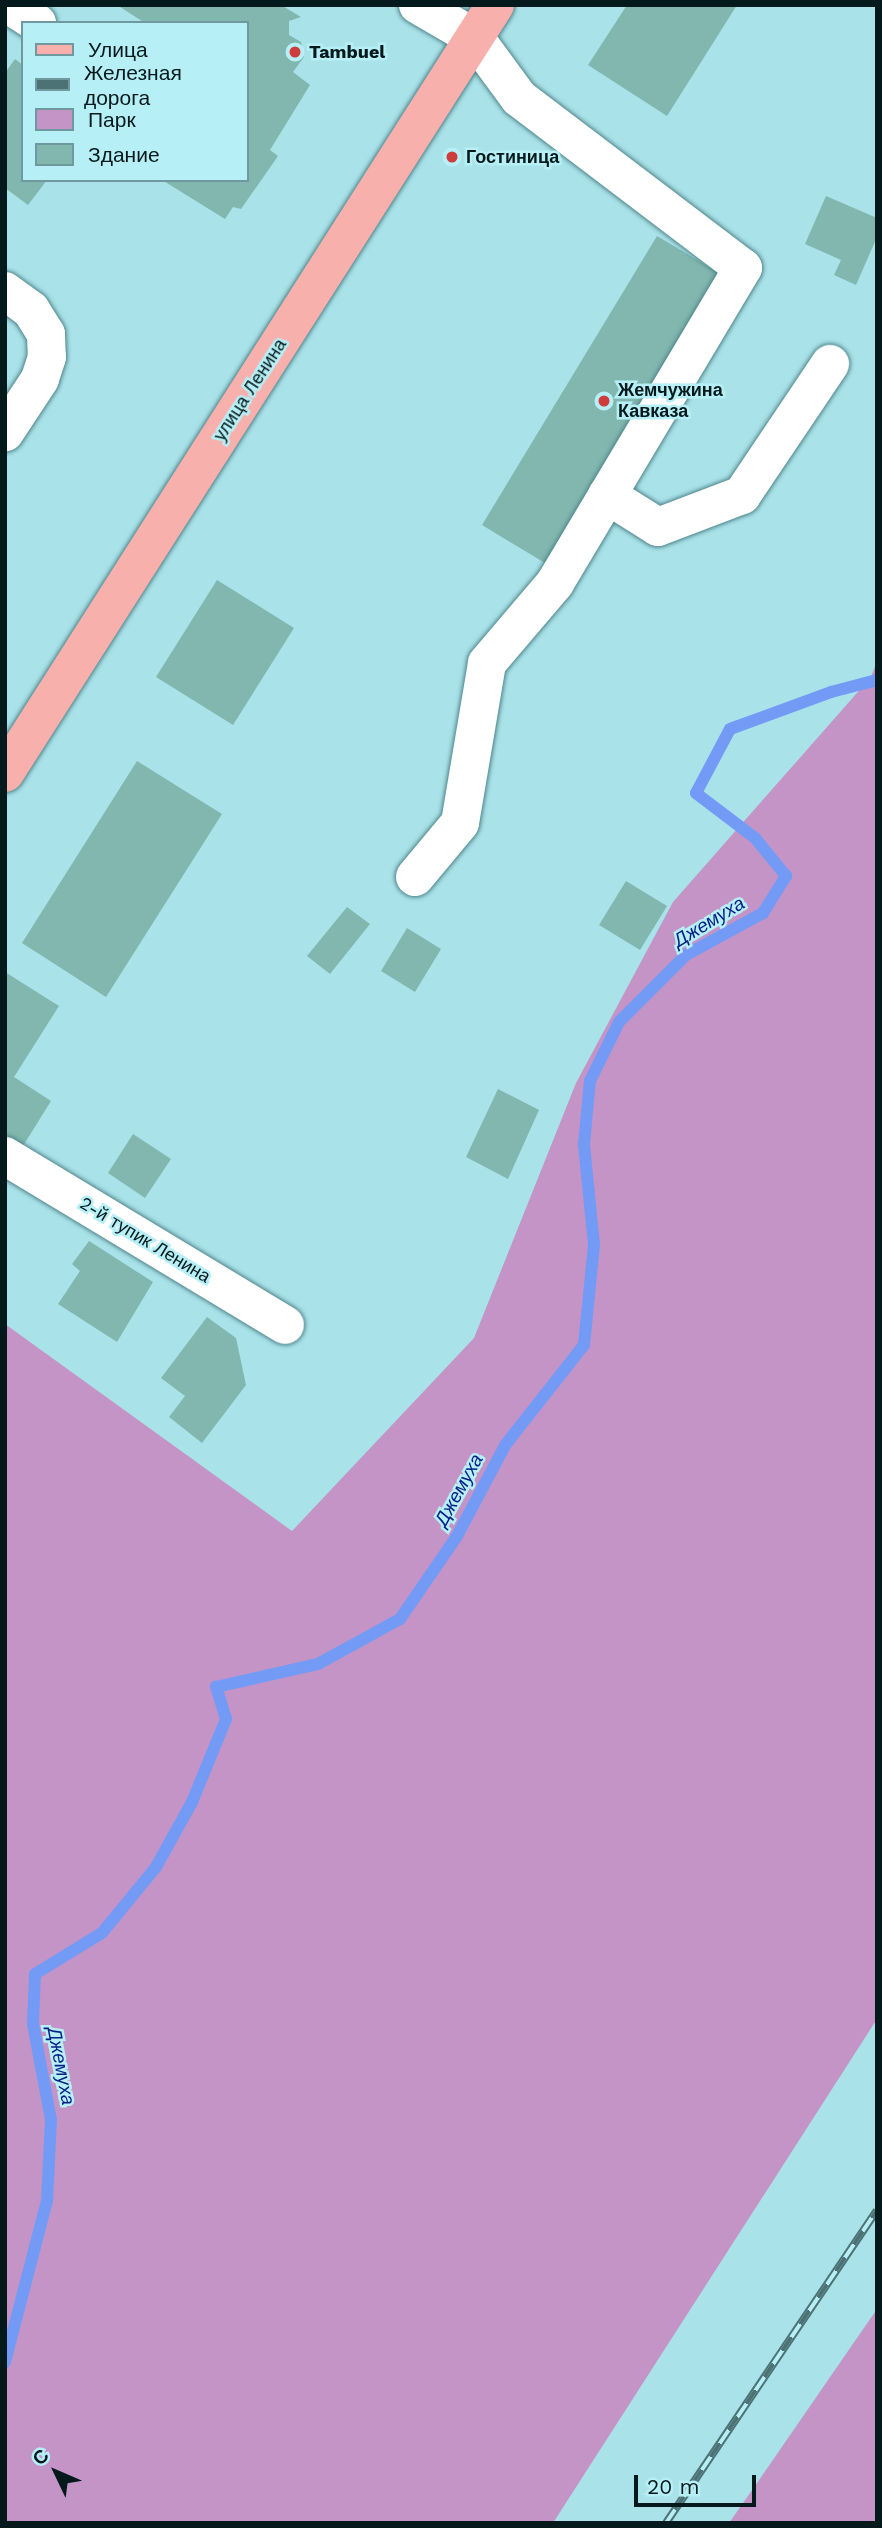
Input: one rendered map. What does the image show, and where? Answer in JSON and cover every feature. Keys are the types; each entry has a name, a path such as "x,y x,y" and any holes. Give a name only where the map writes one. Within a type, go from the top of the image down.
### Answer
{"main road":[{"name":"улица Ленина","path":"5,773 495,5"}],"street":[{"path":"22,5 19,11 34,21"},
{"path":"415,877 460,823 487,663 555,583 743,268 519,98 475,38 418,5"},
{"path":"5,291 32,310 46,334 47,357 40,379 5,432"},
{"path":"607,495 658,527 742,495 830,364"},
{"name":"2-й тупик Ленина","path":"5,1156 285,1325"}],"green space":[{"path":"877,661 877,2019 553,2523 5,2523 5,1324 292,1531 474,1338 576,1083 673,902 871,677"},
{"path":"877,2309 877,2523 729,2523 757,2483"}],"building":[{"path":"117,5 281,5 301,17 289,21 289,35 301,42 304,57 293,72 310,85 270,150 278,156 241,209 233,207 225,219 165,182 248,182 248,21 142,21"},
{"path":"627,5 737,5 667,116 588,65"},
{"path":"15,59 21,64 21,182 45,182 28,205 5,188 5,73"},
{"path":"826,196 877,218 877,237 856,285 834,275 841,260 805,244"},
{"name":"Жемчужина Кавказа","path":"657,236 726,277 550,566 482,525"},
{"path":"217,580 294,628 233,725 156,677"},
{"path":"137,761 222,814 106,997 22,943"},
{"path":"626,881 667,906 640,950 599,925"},
{"path":"347,907 370,924 330,974 307,956"},
{"path":"407,928 441,949 415,992 381,971"},
{"path":"5,972 59,1006 14,1077 51,1101 23,1146 5,1135"},
{"path":"498,1089 539,1110 508,1179 466,1157"},
{"path":"133,1134 171,1159 145,1198 108,1173"},
{"path":"89,1241 153,1282 117,1342 58,1304 80,1271 72,1264"},
{"path":"207,1317 236,1338 246,1385 202,1443 169,1417 185,1396 161,1378"}],"waterway":[{"name":"Джемуха","path":"5,2362 47,2201 51,2120 33,2024 35,1974 102,1933 156,1867 192,1802 226,1719 216,1687 318,1664 400,1619 457,1536 506,1444 584,1345 594,1245 584,1144 590,1081 619,1022 686,955 763,913 786,876 755,838 696,793 730,729 831,692 877,680"}],"railway":[{"path":"666,2523 877,2210"}],"place":[{"name":"Tambuel","path":"295,52"},
{"name":"Гостиница","path":"452,157"},
{"name":"Жемчужина Кавказа","path":"604,401"}]}
